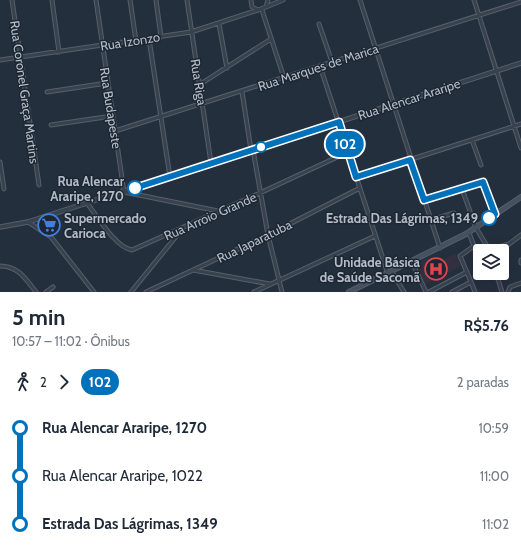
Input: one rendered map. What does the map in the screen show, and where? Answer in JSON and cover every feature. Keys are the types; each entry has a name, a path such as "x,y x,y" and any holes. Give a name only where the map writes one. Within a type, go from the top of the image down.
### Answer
{"main road":[{"path":"349,292 469,233 521,197"}],"street":[{"name":"Rua Coronel Graça Martins","path":"12,0 19,57 39,185"},
{"path":"52,0 59,52"},
{"name":"Rua Budapeste","path":"96,0 124,192"},
{"path":"130,0 136,41"},
{"path":"156,0 161,37"},
{"name":"Rua Riga","path":"187,0 211,163"},
{"path":"251,0 252,7 260,10 284,78"},
{"path":"266,7 268,0"},
{"name":"Rua Izonzo","path":"0,60 191,32 220,24 283,0"},
{"path":"360,0 410,160 440,248"},
{"path":"474,0 521,148"},
{"name":"Rua Marques de Marica","path":"115,131 242,92 521,2"},
{"path":"220,24 227,68"},
{"path":"319,24 332,62"},
{"path":"148,38 170,177"},
{"path":"199,85 271,39"},
{"name":"Rua Alencar Araripe","path":"0,227 28,222 124,192 521,63"},
{"path":"320,66 375,236 390,273 404,292"},
{"path":"47,92 107,83"},
{"path":"242,92 268,235 282,292"},
{"path":"51,125 112,116"},
{"path":"356,177 521,124"},
{"path":"472,140 481,165"},
{"name":"Rua Arroio Grande","path":"87,203 116,240 126,249 137,249 348,152"},
{"path":"0,162 4,189"},
{"path":"424,200 483,182 495,214"},
{"name":"Rua Japaratuba","path":"146,292 268,235 360,188"},
{"path":"462,189 476,228 486,244"},
{"path":"124,192 218,211"},
{"path":"431,220 454,213"},
{"path":"28,222 50,237 94,292"},
{"path":"131,292 183,228"},
{"path":"469,233 474,246 460,256 475,292"},
{"path":"507,244 521,235"},
{"path":"254,292 375,236"},
{"path":"412,262 427,292 467,272"},
{"path":"0,266 8,266 18,271 36,292"},
{"path":"193,270 271,284"},
{"path":"498,280 501,292"},
{"path":"452,292 471,282"},
{"path":"508,292 510,287 521,283"},
{"path":"46,292 53,287"}],"shaded area":[{"name":"Unidade Básica de Saúde Sacomã","path":"455,254 461,266 425,285 414,265 428,258 431,265"}],"bus line":[{"name":"102","path":"135,188 339,122 356,177 410,160 424,200 483,182 495,214 489,218"}],"place":[{"name":"Rua Alencar Araripe, 1270","path":"135,188"},
{"name":"Estrada Das Lágrimas, 1349","path":"489,218"},
{"name":"Supermercado Carioca","path":"49,225"},
{"name":"Unidade Básica de Saúde Sacomã","path":"436,269"}]}
